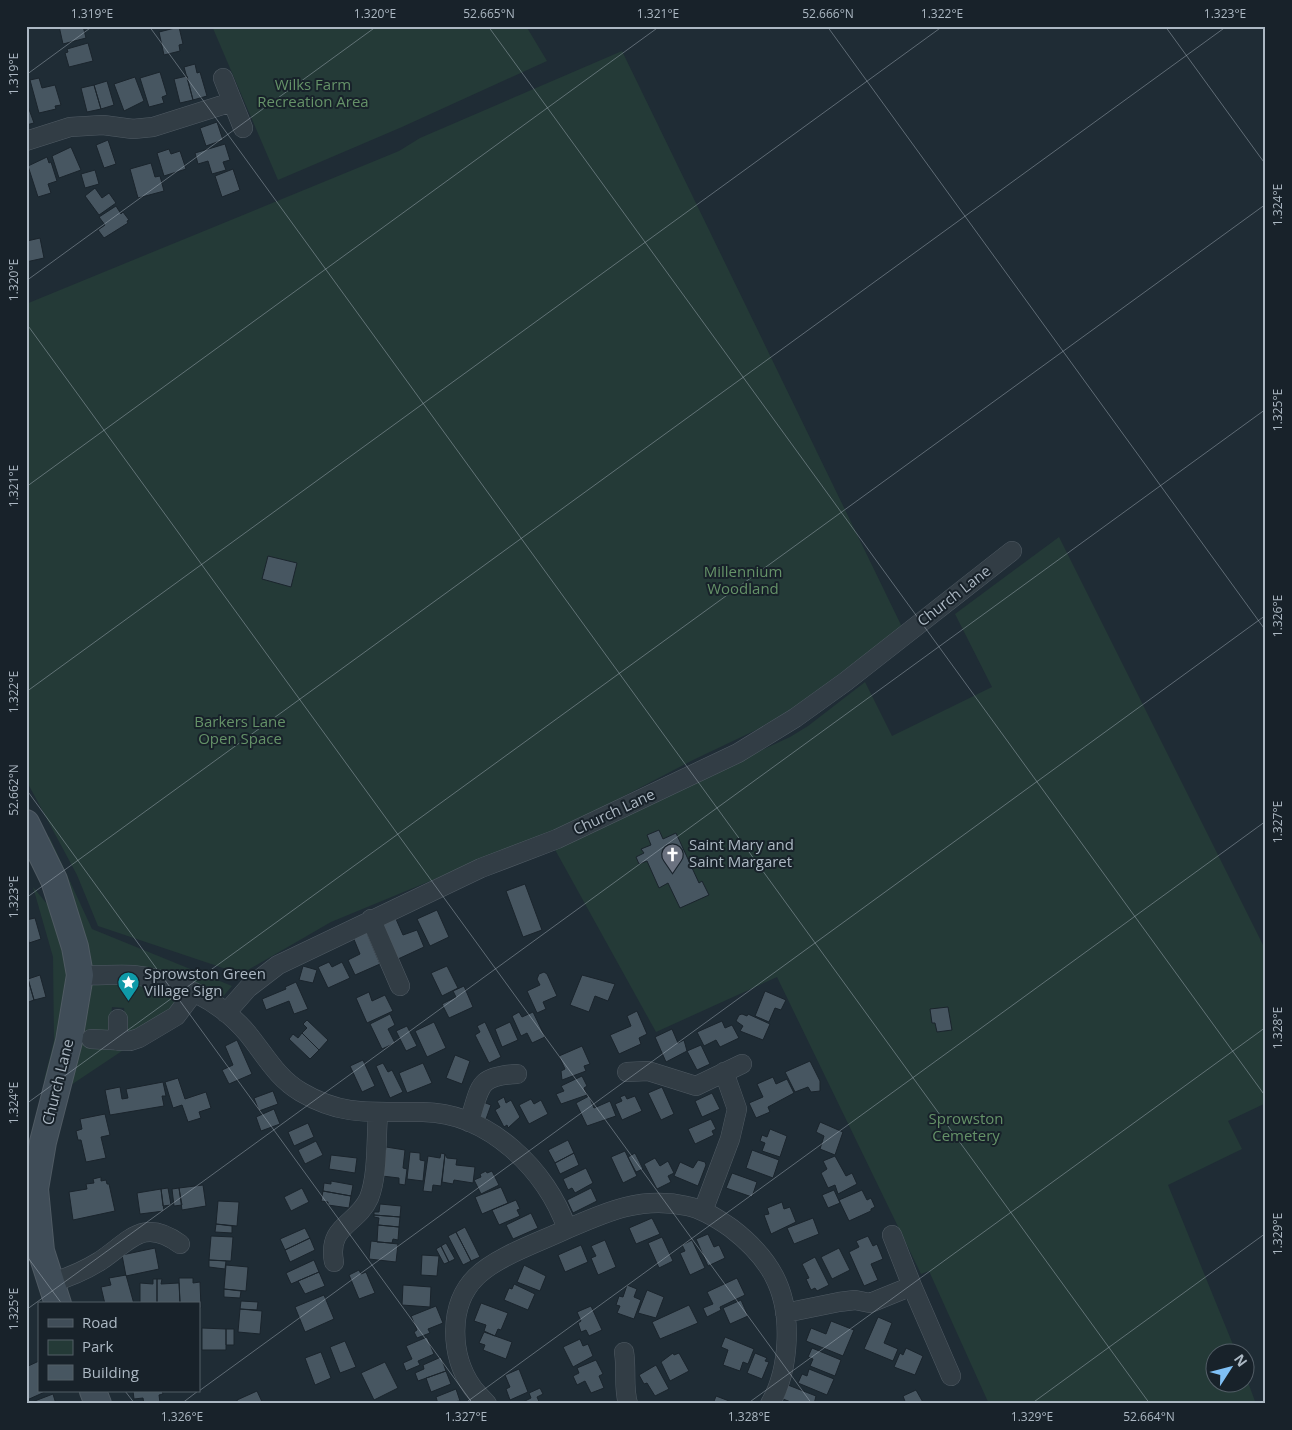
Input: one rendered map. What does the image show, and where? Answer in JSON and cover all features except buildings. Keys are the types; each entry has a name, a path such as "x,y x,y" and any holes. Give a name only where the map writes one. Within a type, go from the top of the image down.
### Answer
{"street":[{"path":"223,78 243,128"},
{"path":"26,141 70,127 104,125 133,128 153,127 232,102"},
{"name":"Church Lane","path":"226,1013 248,988 278,965 481,868 557,839 738,753 795,718 845,682 1012,551"},
{"path":"26,824 54,880 73,939 80,975 149,978 175,984 194,992 226,1013 247,1034 281,1076 301,1092 347,1111 378,1114 424,1112 447,1115 469,1122 494,1135 515,1150 533,1170 567,1230"},
{"path":"371,919 400,986"},
{"name":"Church Lane","path":"54,1293 36,1222 34,1189 42,1142 69,1041 80,975"},
{"name":"Church Lane","path":"91,1039 118,1041 139,1038 176,1016 194,992"},
{"path":"118,1019 118,1041"},
{"path":"628,1072 648,1071 696,1086 742,1064"},
{"path":"703,1211 730,1139 737,1109 724,1072"},
{"path":"469,1122 481,1087 488,1079 496,1075 517,1074"},
{"path":"334,1262 332,1250 337,1235 362,1210 372,1186 378,1114"},
{"path":"487,1404 471,1386 462,1366 456,1343 455,1319 462,1296 476,1276 493,1264 606,1212 632,1204 660,1203 688,1206 703,1211 742,1236 761,1257 774,1277 785,1313 787,1340 783,1374 770,1404"},
{"path":"54,1293 140,1233 166,1234 180,1244"},
{"path":"892,1236 950,1376"},
{"path":"785,1313 855,1300 870,1303 912,1286"},
{"path":"624,1352 626,1368 624,1391 628,1404"},
{"path":"93,1392 98,1404"}],"green space":[{"name":"Wilks Farm Recreation Area","path":"212,26 526,26 547,61 402,127 278,180"},
{"path":"622,51 902,627 795,707 756,730 693,760 580,819 331,922 241,974 98,926 77,875 26,780 26,304 399,151 420,138"},
{"name":"Sprowston Cemetery","path":"1059,537 1266,951 1266,1103 1228,1121 1242,1149 1168,1185 1232,1342 1204,1342 1204,1392 1252,1392 1256,1404 989,1404 929,1271 921,1274 777,977 656,1032 553,846 790,737 808,726 865,682 892,736 992,687 955,614"},
{"path":"49,836 92,929 232,986 220,1000 192,985 163,1016 136,1031 126,1032 124,1008 112,1007 110,1032 125,1049 71,1085 44,1080 54,1041 53,957 33,887 53,911"}],"place":[{"name":"Saint Mary and Saint Margaret","path":"673,873"},
{"name":"Sprowston Green Village Sign","path":"128,1002"}],"park label":[{"name":"Millennium Woodland","path":"743,580"},
{"name":"Barkers Lane Open Space","path":"240,730"}]}
